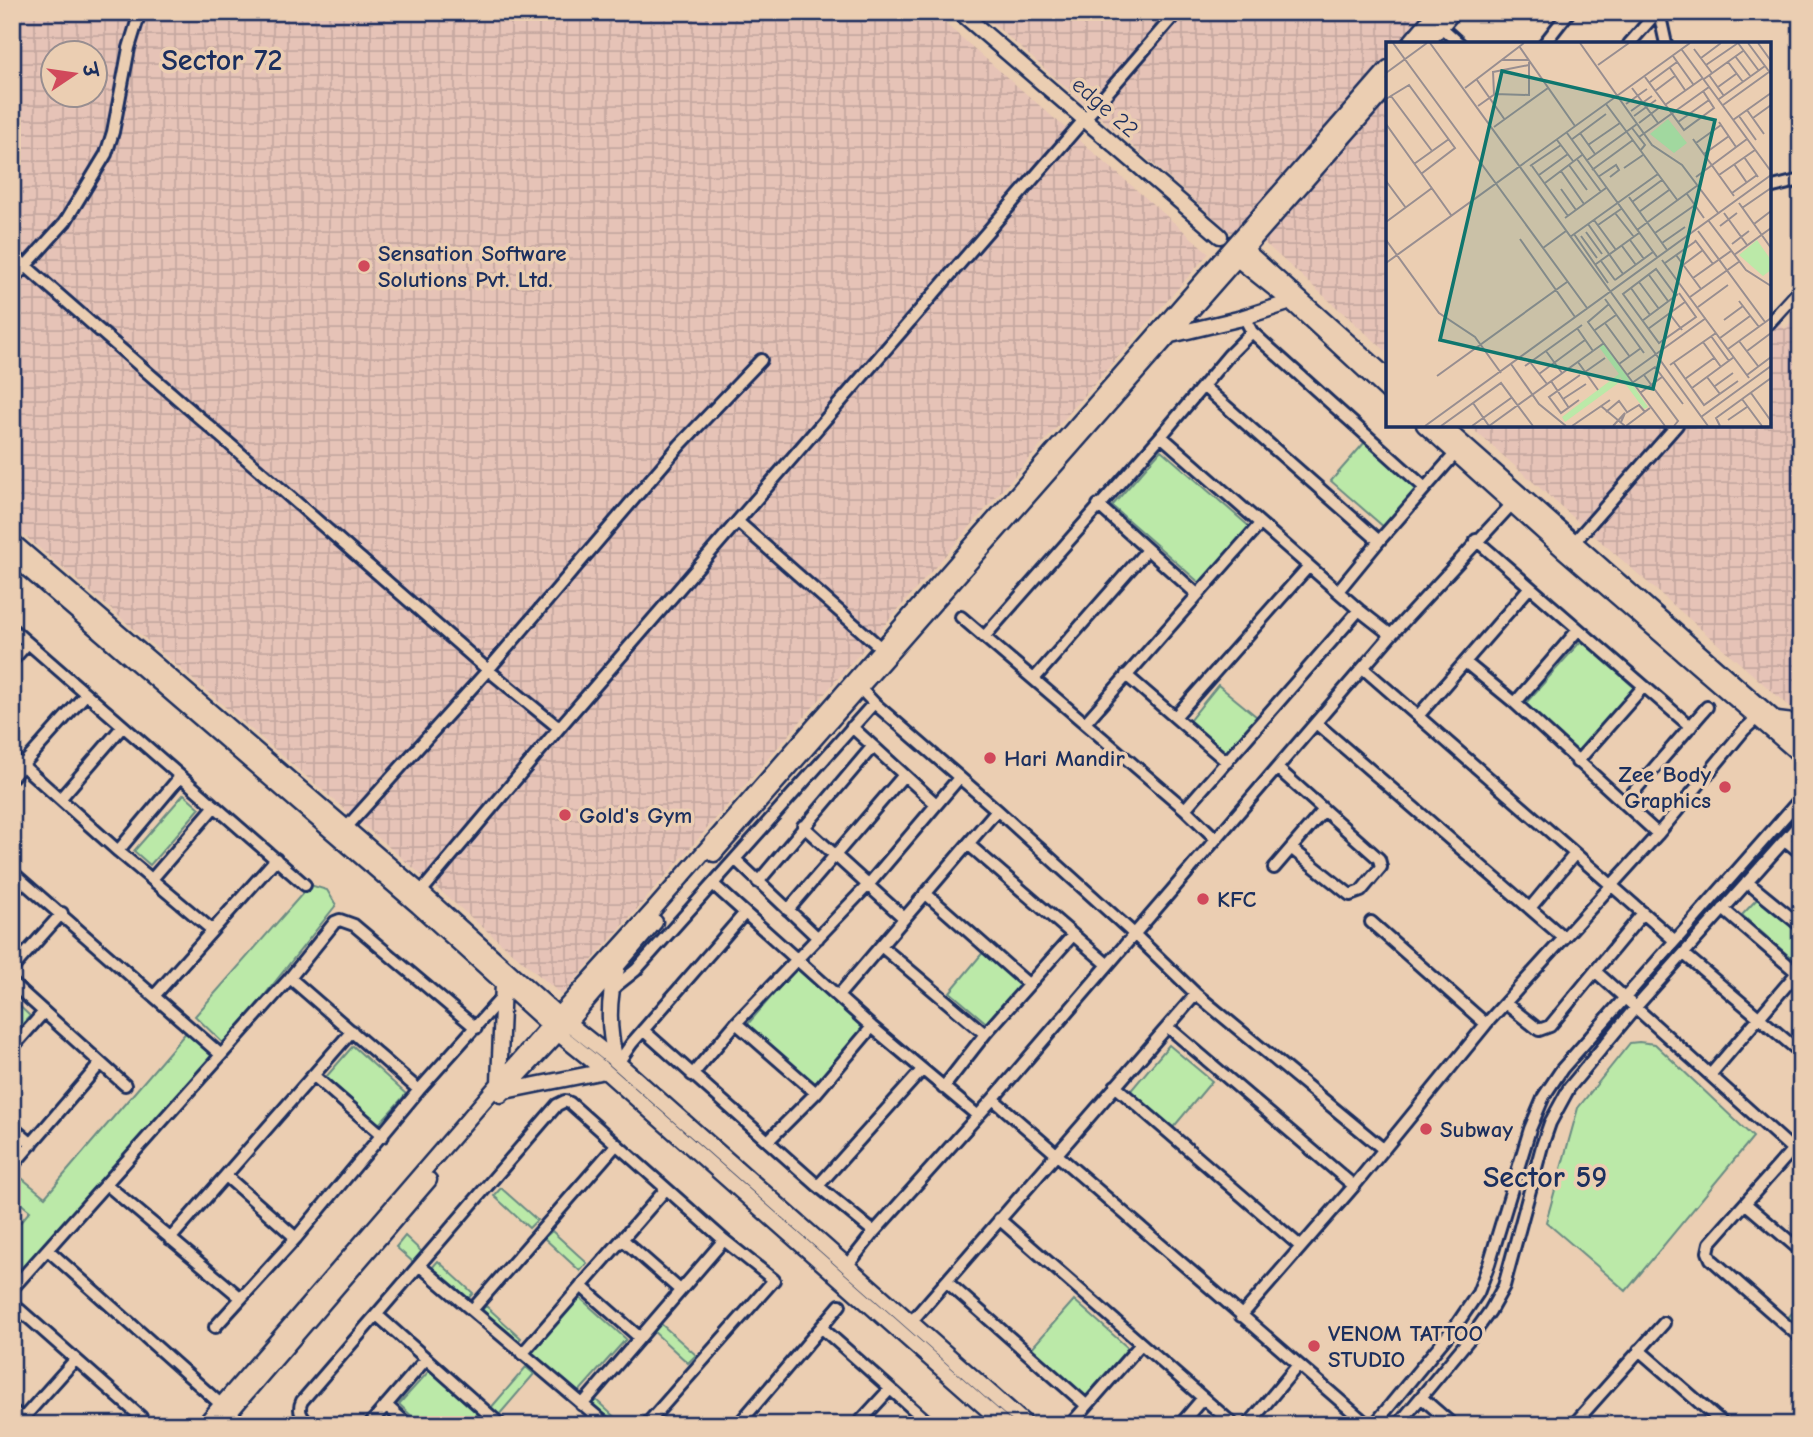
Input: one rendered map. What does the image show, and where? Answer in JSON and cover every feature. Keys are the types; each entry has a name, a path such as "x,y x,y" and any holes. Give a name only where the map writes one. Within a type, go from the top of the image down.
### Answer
{"main road":[{"name":"edge 22","path":"960,12 1220,236 1228,236 1237,250"},
{"path":"1411,42 1438,19 1453,12"},
{"path":"1427,42 1438,19"},
{"path":"204,1425 225,1409 559,1024 655,908 1171,335 1237,250 1386,70"},
{"path":"559,1024 619,965 856,685 881,648 1237,250 1386,90"},
{"path":"1237,250 1386,390"},
{"path":"1237,250 1386,375"},
{"path":"1171,335 1291,302"},
{"path":"1426,427 1511,505 1569,548 1801,742"},
{"path":"1444,427 1569,548 1801,756"},
{"path":"12,541 421,892 559,1024"},
{"path":"12,556 418,906 503,990 559,1024 613,1065 848,1265 1027,1425"},
{"path":"1777,720 1801,723"},
{"path":"619,965 612,989 609,1021 613,1065 1005,1425"},
{"path":"502,1087 503,990"},
{"path":"502,1087 613,1065"},
{"path":"219,1425 225,1409"}],"street":[{"path":"12,281 65,222 106,154 113,132 128,48 141,12"},
{"path":"421,892 559,728 1177,12"},
{"path":"1546,42 1569,12"},
{"path":"1631,42 1658,12"},
{"path":"1658,12 1666,42"},
{"path":"1438,19 1458,42"},
{"path":"1771,188 1801,180"},
{"path":"12,254 488,670 559,728"},
{"path":"1771,319 1801,288"},
{"path":"1244,317 1252,332 1424,488"},
{"path":"984,637 1252,332"},
{"path":"346,828 488,670 680,445 761,359"},
{"path":"1203,386 1379,541"},
{"path":"1569,548 1675,427"},
{"path":"1161,436 1338,592 1391,635"},
{"path":"1338,592 1455,454"},
{"path":"1098,505 1197,594"},
{"path":"848,1265 1391,635 1511,505"},
{"path":"738,522 881,648"},
{"path":"1085,723 1260,524"},
{"path":"1476,540 1690,727"},
{"path":"1034,680 1147,550"},
{"path":"1175,717 1309,566"},
{"path":"1418,716 1530,587"},
{"path":"1185,809 1359,610"},
{"path":"961,617 1185,809 1215,838"},
{"path":"12,629 305,886"},
{"path":"1515,704 1578,630"},
{"path":"12,661 28,643"},
{"path":"1465,662 1658,834"},
{"path":"1364,669 1674,940"},
{"path":"1126,675 1227,762"},
{"path":"856,685 997,810 1196,994 1382,1149"},
{"path":"1577,762 1644,686"},
{"path":"12,777 86,694"},
{"path":"612,989 636,970 714,885 874,703"},
{"path":"1624,803 1707,707"},
{"path":"1241,1316 1354,1186 1486,1024 1658,834 1758,716"},
{"path":"1316,723 1563,938"},
{"path":"60,799 123,726"},
{"path":"852,727 936,804"},
{"path":"758,882 873,746"},
{"path":"12,756 212,930"},
{"path":"1277,768 1379,859 1381,867 1362,891 1350,895 1291,848"},
{"path":"788,910 904,775"},
{"path":"118,851 180,776"},
{"path":"692,1075 736,1023 869,884 959,778"},
{"path":"1374,1425 1457,1324 1478,1293 1518,1163 1544,1096 1562,1069 1801,797"},
{"path":"152,879 215,806"},
{"path":"838,996 997,810"},
{"path":"1274,868 1324,811"},
{"path":"1398,1425 1490,1311 1504,1286 1531,1180 1550,1123 1570,1088 1636,1007 1801,822"},
{"path":"803,826 836,853 904,918"},
{"path":"1786,840 1801,853"},
{"path":"968,844 1107,964"},
{"path":"1530,908 1574,855"},
{"path":"155,995 276,859"},
{"path":"736,860 818,938"},
{"path":"12,872 220,1054"},
{"path":"1747,882 1801,926"},
{"path":"714,885 795,960 977,1115"},
{"path":"925,893 1028,984"},
{"path":"1710,1074 1799,972 1723,909"},
{"path":"12,969 61,913"},
{"path":"1505,1003 1539,1030 1550,1026 1643,913"},
{"path":"613,1065 744,914"},
{"path":"12,1289 290,978 335,922 347,921 354,925 476,1028"},
{"path":"1371,922 1486,1024"},
{"path":"943,1088 985,1034 1073,935"},
{"path":"881,946 985,1034"},
{"path":"1684,954 1801,1053"},
{"path":"1595,971 1797,1153"},
{"path":"290,978 419,1090"},
{"path":"12,983 125,1085"},
{"path":"215,1327 296,1238 419,1090 476,1028 503,990"},
{"path":"911,1322 1196,994"},
{"path":"12,1048 44,1013"},
{"path":"736,1023 816,1093"},
{"path":"768,1141 816,1093 872,1027"},
{"path":"1168,1027 1354,1186"},
{"path":"643,1030 818,1186 874,1232"},
{"path":"170,1239 352,1031"},
{"path":"14,1164 100,1064"},
{"path":"818,1186 922,1070"},
{"path":"313,1075 383,1136"},
{"path":"1115,1086 1300,1246"},
{"path":"993,1098 1368,1425"},
{"path":"309,1425 301,1415 302,1401 561,1102 570,1103 724,1240 774,1280 646,1425"},
{"path":"12,1127 32,1144"},
{"path":"1801,1140 1797,1153 1710,1243 1707,1252 1711,1259 1801,1338"},
{"path":"472,1310 616,1145"},
{"path":"226,1177 296,1238"},
{"path":"106,1184 242,1298"},
{"path":"522,1354 666,1189"},
{"path":"1746,1204 1801,1251"},
{"path":"999,1219 1234,1425"},
{"path":"622,1239 681,1290"},
{"path":"583,1405 724,1240"},
{"path":"48,1250 244,1425"},
{"path":"420,1266 607,1425"},
{"path":"947,1282 1086,1405"},
{"path":"581,1286 639,1338"},
{"path":"12,1303 141,1417 135,1425"},
{"path":"738,1425 840,1305"},
{"path":"377,1315 501,1425"},
{"path":"1573,1425 1664,1323"},
{"path":"822,1328 931,1425"},
{"path":"1070,1425 1140,1345"},
{"path":"1639,1350 1726,1425"},
{"path":"369,1425 426,1359"},
{"path":"12,1410 23,1423 75,1360"},
{"path":"1248,1425 1298,1365"},
{"path":"857,1425 890,1389"},
{"path":"1180,1425 1203,1398"},
{"path":"1422,1398 1453,1425"},
{"path":"386,1405 408,1425"},
{"path":"1582,1416 1592,1425"}],"shaded area":[{"name":"Sector 72","path":"12,12 932,12 1209,253 562,995 12,525"},
{"path":"980,12 1427,12 1401,42 1386,42 1386,59 1234,235"},
{"path":"1386,102 1386,351 1260,239"},
{"path":"1801,311 1801,717 1470,427 1771,427 1771,317 1785,329"}],"green space":[{"path":"1365,442 1419,488 1385,528 1331,481"},
{"path":"1161,450 1251,528 1202,585 1112,506"},
{"path":"1581,641 1635,688 1579,752 1525,704"},
{"path":"1218,685 1257,717 1227,753 1189,721"},
{"path":"184,794 200,808 150,865 134,851"},
{"path":"310,885 327,890 336,905 225,1045 195,1016"},
{"path":"1759,897 1801,934 1801,960 1798,964 1742,915"},
{"path":"985,950 1025,984 990,1026 950,992"},
{"path":"796,968 865,1029 816,1086 747,1025"},
{"path":"12,999 30,1016 12,1035"},
{"path":"189,1029 218,1055 12,1286 12,1232 30,1211 12,1196 12,1170 45,1197"},
{"path":"1630,1043 1655,1044 1753,1137 1626,1291 1546,1222 1578,1108"},
{"path":"1169,1045 1212,1081 1171,1130 1128,1094"},
{"path":"353,1046 406,1094 379,1124 326,1077"},
{"path":"501,1188 537,1220 529,1228 494,1196"},
{"path":"552,1231 587,1263 580,1271 544,1238"},
{"path":"405,1236 422,1252 413,1262 396,1247"},
{"path":"438,1261 473,1293 466,1301 431,1269"},
{"path":"579,1297 626,1339 577,1394 530,1352"},
{"path":"1074,1300 1128,1348 1084,1398 1030,1350"},
{"path":"1801,1303 1801,1333 1786,1320"},
{"path":"486,1306 521,1338 514,1346 479,1313"},
{"path":"660,1323 696,1355 688,1363 653,1331"},
{"path":"526,1367 534,1374 498,1416 490,1409"},
{"path":"430,1370 489,1425 421,1425 399,1404"},
{"path":"594,1398 623,1425 607,1425 587,1406"}],"place":[{"name":"Sensation Software Solutions Pvt. Ltd.","path":"364,266"},
{"name":"Hari Mandir","path":"990,758"},
{"name":"Zee Body Graphics","path":"1725,787"},
{"name":"Gold's Gym","path":"565,815"},
{"name":"KFC","path":"1203,899"},
{"name":"Subway","path":"1426,1129"},
{"name":"VENOM TATTOO STUDIO","path":"1314,1346"}],"district":[{"name":"Sector 72","path":"222,60"},
{"name":"Sector 59","path":"1545,1177"}]}
